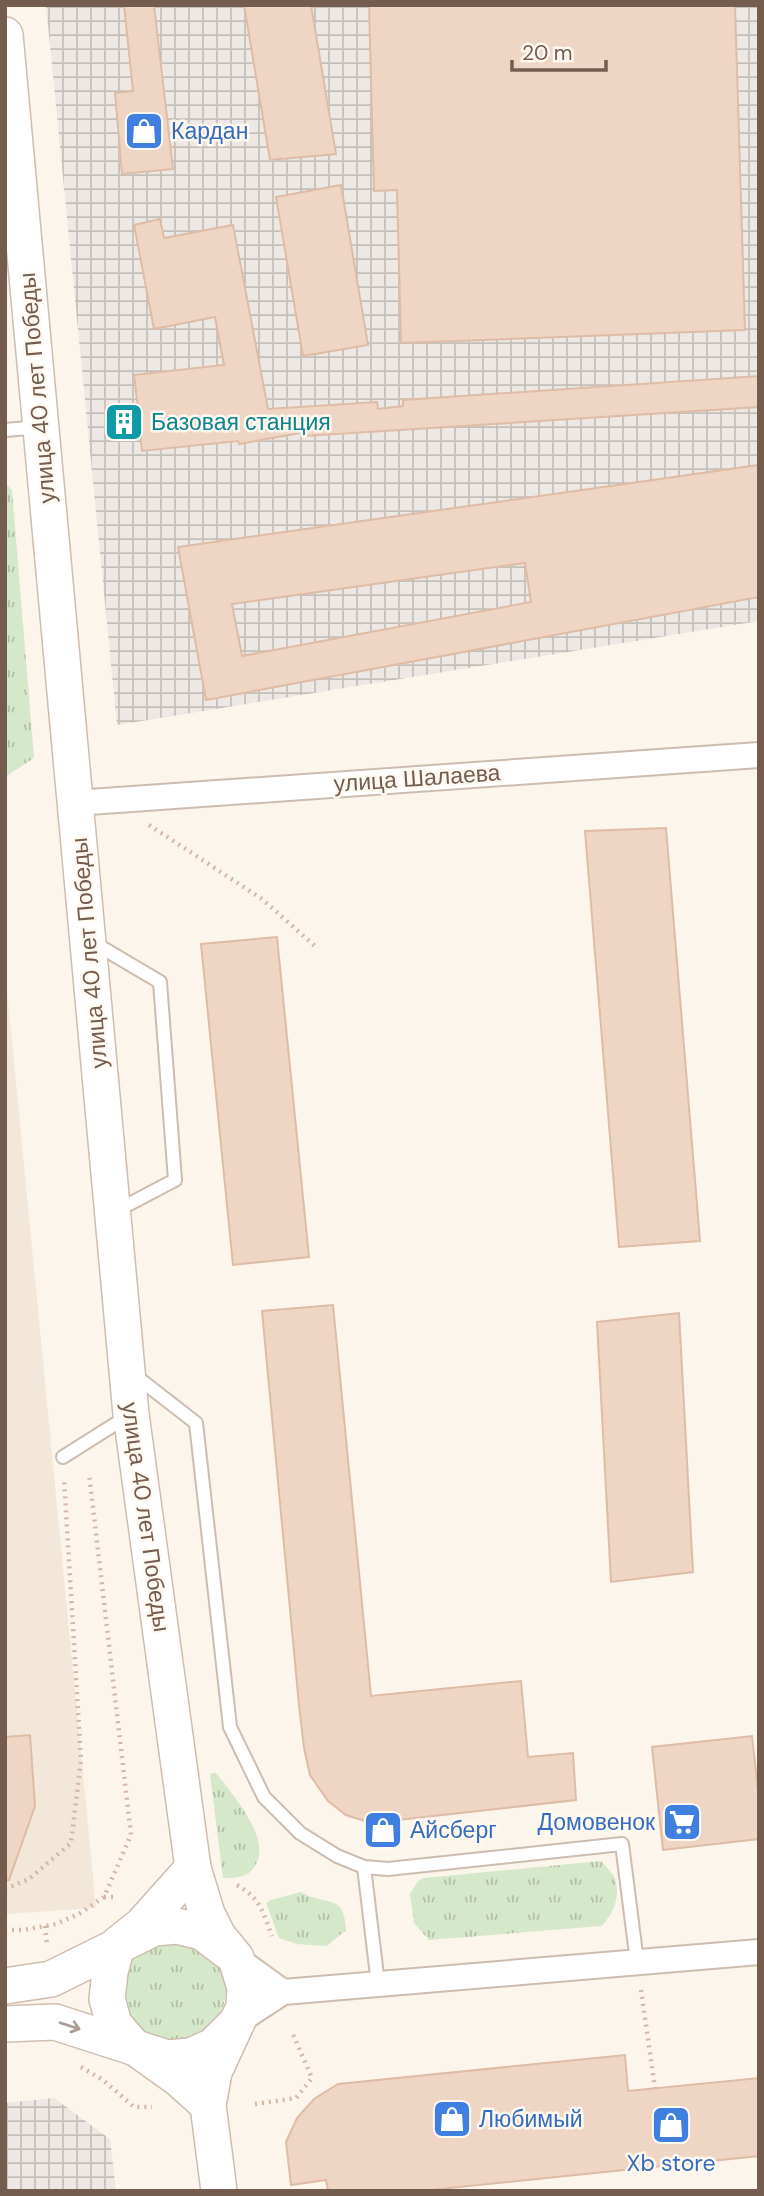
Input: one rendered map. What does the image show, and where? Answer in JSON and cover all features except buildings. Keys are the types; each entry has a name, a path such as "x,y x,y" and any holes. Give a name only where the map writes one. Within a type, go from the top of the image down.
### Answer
{"main road":[{"name":"улица 40 лет Победы","path":"5,35 131,1414 193,1867 207,1914 218,1936 236,1958"},
{"path":"193,1867 142,1926 117,1945 107,1999 114,2024 133,2046 180,2079 208,2105"},
{"path":"5,1986 51,1979 154,1928 177,1926 202,1932 236,1958 245,1988 244,2007 214,2072 208,2105 219,2191"},
{"path":"5,2024 55,2022 167,2058 191,2056 213,2046 237,2022"}],"street":[{"name":"улица Шалаева","path":"75,803 759,755"},
{"path":"237,2022 283,1992 759,1952"},
{"path":"236,1958 283,1992"}],"lane":[{"path":"5,430 41,427"},
{"path":"88,940 160,982 175,1180 113,1213"},
{"path":"127,1370 196,1423 230,1727 264,1797 300,1833 337,1856 363,1867 388,1869 622,1844 637,1962"},
{"path":"63,1457 131,1414"},
{"path":"363,1867 378,1984"}],"path":[{"path":"111,800 262,899 316,947"},
{"path":"5,1889 29,1879 71,1843 81,1760 63,1457"},
{"path":"5,1930 23,1930 56,1924 79,1914 104,1897 131,1835 89,1474"},
{"path":"237,1885 251,1893 263,1911 272,1936"},
{"path":"104,1897 118,1897"},
{"path":"45,1926 47,1945"},
{"path":"637,1962 655,2088"},
{"path":"255,2104 296,2098 312,2078 292,2032"},
{"path":"70,2060 103,2080 134,2107 152,2107"}],"shaded area":[{"path":"46,5 759,5 759,621 117,725"},
{"path":"5,969 96,1908 5,1914"},
{"path":"54,2098 110,2139 116,2191 5,2191 5,2103"}],"green space":[{"path":"5,483 12,490 34,758 5,777"},
{"path":"216,1773 248,1816 258,1841 256,1864 240,1877 223,1878 210,1774"},
{"path":"601,1861 614,1877 617,1886 613,1910 602,1926 429,1940 414,1923 410,1894 418,1881 424,1878"},
{"path":"301,1892 333,1902 342,1910 346,1930 327,1946 297,1944 279,1938 266,1903"},
{"path":"178,1936 219,1963 226,1977 227,1988 222,2009 208,2029 190,2039 171,2041 152,2036 136,2024 125,2006 122,1984 130,1957"}],"place":[{"name":"Кардан","path":"144,131"},
{"name":"Базовая станция","path":"124,422"},
{"name":"Домовенок","path":"682,1822"},
{"name":"Айсберг","path":"383,1830"},
{"name":"Любимый","path":"452,2119"},
{"name":"Xb store","path":"671,2125"}]}
